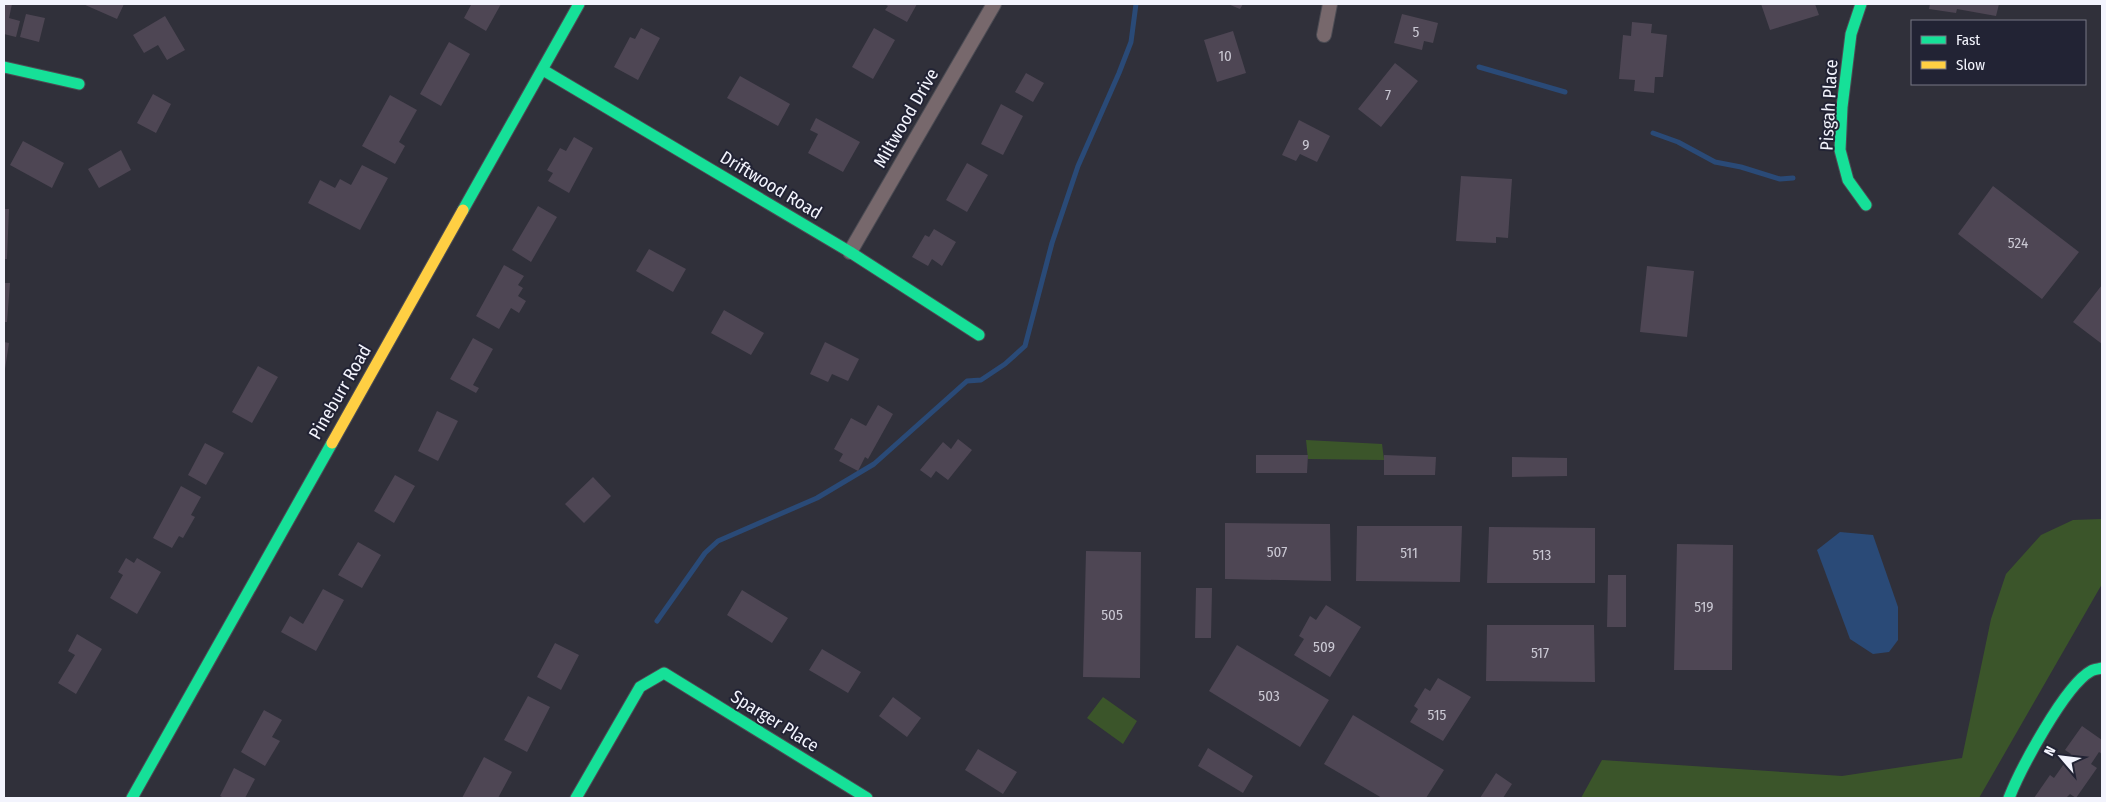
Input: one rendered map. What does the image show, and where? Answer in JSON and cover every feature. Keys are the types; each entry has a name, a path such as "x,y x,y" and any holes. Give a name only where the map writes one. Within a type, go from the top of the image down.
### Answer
{"street":[{"name":"Pineburr Road","path":"132,798 579,4"},
{"name":"Miltwood Drive","path":"850,252 994,4"},
{"path":"1324,35 1330,4"},
{"name":"Pisgah Place","path":"1862,4 1851,34 1842,107 1840,150 1848,180 1866,205"},
{"path":"4,68 79,84"},
{"name":"Driftwood Road","path":"543,70 850,252 979,335"},
{"path":"2009,798 2037,742 2068,696 2090,672 2102,668"},
{"name":"Sparger Place","path":"576,798 640,687 664,674 867,798"}],"green space":[{"path":"1306,440 1382,444 1384,460 1308,459"},
{"path":"2102,519 2102,584 1979,798 1581,798 1602,760 1842,776 1962,758 1991,619 2006,574 2041,535 2073,520"},
{"path":"1103,697 1137,721 1123,744 1087,718"}],"water":[{"path":"1840,532 1873,535 1898,607 1898,640 1889,652 1873,654 1850,639 1817,550"}],"building":[{"path":"4,4 12,4 9,18 20,21 16,37 4,34"},
{"path":"83,4 124,4 117,19"},
{"path":"469,4 501,4 486,31 464,18 471,5"},
{"path":"884,4 917,4 907,22 885,10 888,6"},
{"path":"1228,4 1243,4 1240,9"},
{"path":"1761,4 1815,4 1819,15 1770,30"},
{"path":"1930,4 1999,4 1996,16 1957,9 1956,13 1929,9"},
{"path":"26,14 45,18 39,42 20,37"},
{"path":"1402,14 1438,23 1433,43 1424,41 1422,50 1394,43"},
{"path":"165,16 185,50 167,60 158,45 144,53 133,35"},
{"path":"1632,22 1652,24 1651,33 1667,35 1663,77 1655,77 1654,93 1634,91 1635,80 1619,79 1623,35 1631,36"},
{"path":"641,28 660,38 638,80 614,67 630,37 635,39"},
{"path":"874,28 895,40 873,79 852,67"},
{"path":"1233,31 1246,73 1217,82 1204,40"},
{"path":"449,42 470,54 441,106 420,94"},
{"path":"1395,63 1418,81 1381,127 1358,109"},
{"path":"1026,73 1044,83 1033,102 1015,92"},
{"path":"740,76 790,104 778,126 727,98"},
{"path":"153,94 171,104 156,133 137,123"},
{"path":"390,95 417,110 399,142 405,146 395,164 362,146"},
{"path":"1001,104 1023,116 1003,155 981,144"},
{"path":"816,118 860,142 843,172 808,153 818,134 810,130"},
{"path":"1299,120 1330,136 1317,162 1300,154 1296,161 1282,155"},
{"path":"574,137 593,148 569,193 548,181 553,173 547,170 560,148 566,151"},
{"path":"23,141 64,163 52,188 10,165"},
{"path":"121,150 131,170 99,188 88,169"},
{"path":"967,163 988,175 967,212 946,200"},
{"path":"362,165 388,178 360,230 308,203 320,180 335,188 340,179 351,185"},
{"path":"1461,176 1512,179 1508,238 1496,237 1496,243 1456,241"},
{"path":"1993,186 2079,252 2042,299 1958,234"},
{"path":"538,206 557,217 531,262 512,250"},
{"path":"4,209 9,209 7,259 4,259"},
{"path":"934,229 956,242 942,266 932,259 928,266 912,257 925,235 929,237"},
{"path":"649,249 686,269 673,292 636,271"},
{"path":"504,265 524,276 518,285 523,288 518,296 526,301 519,313 511,308 499,329 476,316"},
{"path":"1647,266 1694,271 1687,337 1640,332"},
{"path":"4,283 10,283 7,322 4,322"},
{"path":"2102,285 2102,344 2073,322"},
{"path":"724,310 764,333 751,355 711,333"},
{"path":"473,338 493,349 473,385 479,388 476,393 450,379"},
{"path":"4,342 9,343 5,369 4,368"},
{"path":"825,342 859,359 848,381 832,374 828,382 810,374"},
{"path":"258,366 278,377 252,423 232,412"},
{"path":"878,405 893,414 868,459 865,457 858,471 839,461 843,454 834,449 851,418 866,426"},
{"path":"437,411 458,421 438,461 418,451"},
{"path":"958,439 972,450 948,480 936,471 931,478 920,470 943,442 951,449"},
{"path":"205,443 224,453 206,485 188,475"},
{"path":"1256,455 1308,455 1307,473 1256,473"},
{"path":"1384,455 1436,457 1435,475 1384,475"},
{"path":"1512,457 1567,458 1567,476 1512,477"},
{"path":"395,475 415,486 394,523 374,511"},
{"path":"593,477 611,496 584,523 565,504"},
{"path":"181,486 201,497 191,515 195,517 183,538 179,536 172,548 153,538"},
{"path":"1225,523 1330,524 1331,581 1225,579"},
{"path":"1357,526 1462,526 1460,582 1356,581"},
{"path":"1489,527 1595,528 1595,583 1487,583"},
{"path":"358,542 381,555 362,588 338,575"},
{"path":"1677,544 1733,545 1732,670 1674,670"},
{"path":"1086,551 1141,552 1140,678 1083,677"},
{"path":"126,558 134,563 137,558 161,572 137,614 110,598 123,575 118,572"},
{"path":"1608,575 1626,575 1626,627 1607,627"},
{"path":"1196,588 1212,588 1211,638 1195,638"},
{"path":"323,589 344,600 316,651 281,632 290,616 303,624"},
{"path":"742,590 788,618 772,643 727,615"},
{"path":"1326,605 1361,627 1330,677 1294,655 1304,639 1299,636 1310,616 1316,620"},
{"path":"1487,625 1594,625 1595,682 1486,681"},
{"path":"77,634 102,649 76,694 58,683 75,655 68,651"},
{"path":"555,643 579,655 561,690 537,677"},
{"path":"1237,645 1329,700 1300,747 1209,691"},
{"path":"822,649 861,672 848,693 809,670"},
{"path":"1438,678 1471,697 1443,741 1410,722 1418,709 1414,706 1425,688 1430,691"},
{"path":"528,696 550,707 527,752 504,740"},
{"path":"893,697 921,718 907,737 879,716"},
{"path":"264,710 282,720 272,737 280,741 265,766 241,752"},
{"path":"1353,715 1444,770 1426,798 1382,798 1324,764"},
{"path":"2082,726 2102,740 2102,754 2099,752 2091,764 2097,768 2076,798 2070,794 2066,798 2034,798 2050,775 2054,778 2071,754 2065,750"},
{"path":"1208,748 1253,776 1243,793 1198,766"},
{"path":"978,749 1017,772 1003,794 965,770"},
{"path":"484,757 512,772 498,798 462,798"},
{"path":"234,768 255,779 245,798 224,798 220,796"},
{"path":"1496,773 1512,784 1503,798 1480,798"}],"waterway":[{"path":"657,621 705,553 718,541 817,498 874,464 967,381 981,380 1005,364 1025,346 1052,243 1078,166 1131,42 1136,4"},
{"path":"1479,67 1565,92"},
{"path":"1653,133 1678,142 1715,162 1741,167 1780,179 1793,178"}],"traffic: fast":[{"path":"463,210 579,4"},
{"path":"1861,4 1851,34 1842,107 1840,150 1848,180 1866,205"},
{"path":"4,67 79,84"},
{"path":"543,70 850,252 979,335"},
{"path":"132,798 332,443"},
{"path":"2009,798 2044,729 2069,693 2080,679 2091,671 2102,668"},
{"path":"576,798 640,687 664,673 867,798"}],"traffic: slow":[{"path":"332,443 463,210"}]}
